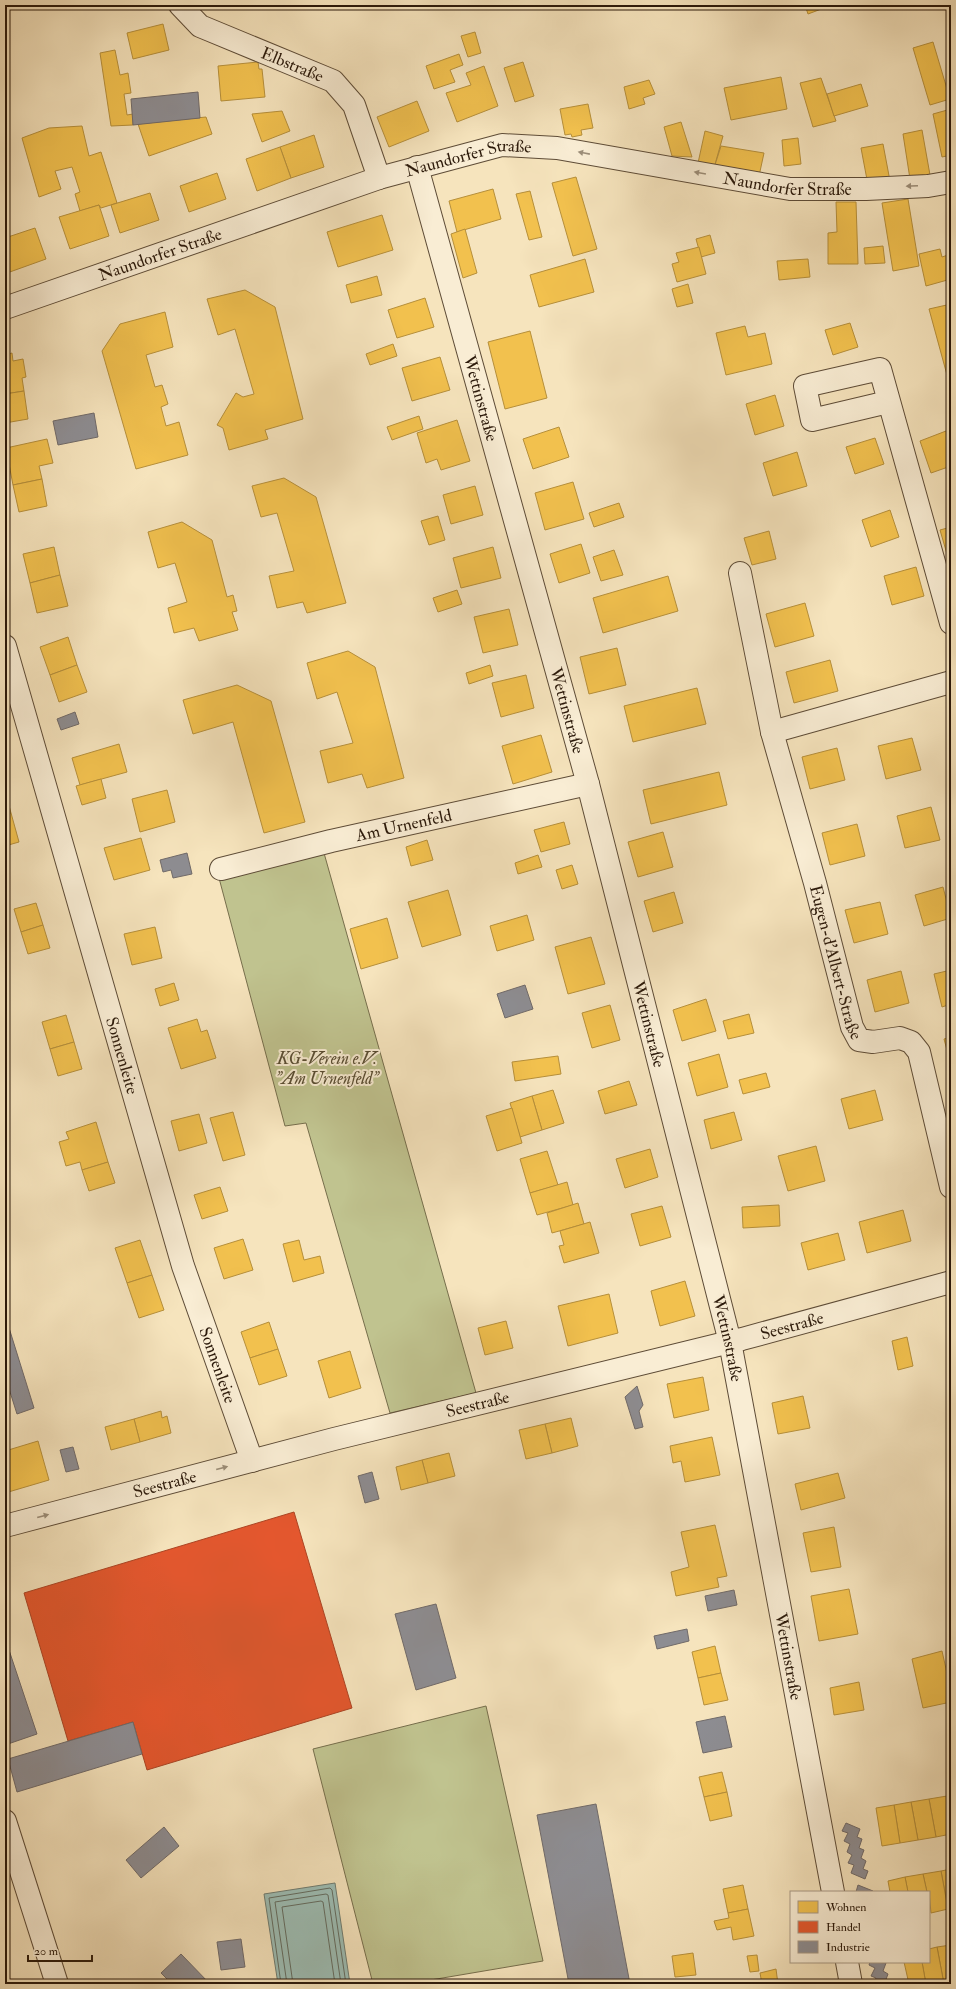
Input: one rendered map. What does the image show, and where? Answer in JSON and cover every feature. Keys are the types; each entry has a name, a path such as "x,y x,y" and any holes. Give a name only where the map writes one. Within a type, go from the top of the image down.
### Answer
{"street":[{"name":"Elbstraße","path":"180,5 200,26 333,81 354,105 379,178"},
{"name":"Naundorfer Straße","path":"5,308 379,178 502,145 557,148 790,189 866,189 928,186 951,182"},
{"name":"Wettinstraße","path":"417,167 588,784 730,1342 833,1891"},
{"path":"888,402 951,623"},
{"name":"Eugen-d'Albert-Straße","path":"740,573 772,732 815,883 852,1027 859,1040 874,1042 900,1038 912,1042 919,1052 951,1187"},
{"name":"Sonnenleite","path":"5,646 183,1266 252,1460"},
{"path":"772,732 951,682"},
{"name":"Am Urnenfeld","path":"221,869 331,841 588,784"},
{"name":"Seestraße","path":"5,1526 252,1460 730,1342 951,1282"},
{"path":"5,1820 57,1984"},
{"path":"847,1963 851,1984"}],"green space":[{"name":"KG-Verein e.V. \"Am Urnenfeld\"","path":"324,853 476,1393 390,1413 306,1123 285,1126 219,878"},
{"path":"486,1706 543,1961 407,1984 373,1984 313,1749"}],"water":[{"path":"335,1883 350,1984 278,1984 264,1894"}],"building: Wohnen":[{"path":"805,5 823,5 824,8 808,14"},
{"path":"163,24 169,50 133,59 127,33"},
{"path":"475,32 481,53 468,57 461,36"},
{"path":"933,42 950,99 930,105 913,48"},
{"path":"115,50 120,75 128,73 131,93 124,94 127,115 133,114 133,125 111,126 100,53"},
{"path":"459,54 463,65 450,70 455,82 434,89 426,66"},
{"path":"258,62 259,69 262,69 265,97 221,101 218,66"},
{"path":"523,62 534,96 515,102 504,68"},
{"path":"484,66 498,106 457,122 446,93 471,85 466,73"},
{"path":"781,77 787,109 731,120 724,88"},
{"path":"821,78 836,121 813,127 800,83"},
{"path":"649,80 655,94 643,98 645,104 629,109 624,87"},
{"path":"861,84 868,106 834,116 827,94"},
{"path":"417,101 429,131 389,147 377,117"},
{"path":"588,104 593,128 581,130 582,135 572,137 571,134 565,135 560,109"},
{"path":"951,109 951,155 942,157 933,114"},
{"path":"282,111 290,131 262,142 252,114"},
{"path":"206,117 212,134 149,156 138,124"},
{"path":"681,122 692,157 672,156 664,127"},
{"path":"82,126 89,156 101,152 117,203 101,208 99,205 80,211 75,194 80,192 72,167 55,171 61,189 39,197 22,138 49,128"},
{"path":"922,130 930,175 910,179 903,134"},
{"path":"705,131 723,136 714,168 698,163"},
{"path":"314,135 324,167 291,178 280,147"},
{"path":"798,138 801,164 784,166 782,140"},
{"path":"883,144 890,181 868,185 861,148"},
{"path":"721,146 764,153 759,176 714,168"},
{"path":"280,147 291,178 257,191 246,159"},
{"path":"217,173 226,199 189,212 180,186"},
{"path":"576,177 597,249 573,256 552,183"},
{"path":"493,189 501,219 457,232 449,201"},
{"path":"530,191 542,237 529,240 516,194"},
{"path":"150,193 159,220 120,233 111,205"},
{"path":"908,199 919,266 893,271 882,203"},
{"path":"836,202 856,202 858,264 828,264 828,233 837,232"},
{"path":"99,205 109,236 70,249 59,217"},
{"path":"382,215 393,250 338,267 327,232"},
{"path":"35,228 46,259 7,273 5,266 5,238"},
{"path":"465,229 477,273 463,278 451,234"},
{"path":"710,235 715,253 701,257 696,239"},
{"path":"883,246 885,263 865,264 864,248"},
{"path":"699,247 706,274 677,282 672,264 679,262 676,253"},
{"path":"940,249 942,257 951,254 951,279 926,286 919,254"},
{"path":"585,259 594,292 539,307 530,275"},
{"path":"808,259 810,277 779,280 777,261"},
{"path":"377,276 382,295 351,303 346,285"},
{"path":"688,284 693,303 677,307 672,289"},
{"path":"245,290 275,307 303,419 265,430 268,439 229,450 223,428 217,425 236,393 243,397 254,394 235,329 218,335 207,299"},
{"path":"425,298 434,327 397,338 388,310"},
{"path":"951,304 951,386 950,386 929,309"},
{"path":"165,312 173,347 146,355 155,387 162,385 168,404 161,407 166,426 179,422 188,455 136,469 102,351 120,324"},
{"path":"850,323 858,347 833,355 825,330"},
{"path":"745,326 748,337 765,333 772,364 726,375 716,333"},
{"path":"530,331 547,398 505,409 488,342"},
{"path":"393,344 397,356 370,365 366,354"},
{"path":"12,353 13,361 23,359 26,377 22,378 24,391 5,394 5,355"},
{"path":"440,357 450,390 412,401 402,368"},
{"path":"24,391 28,419 5,423 5,394"},
{"path":"775,395 784,426 755,435 746,404"},
{"path":"419,416 423,429 392,440 387,427"},
{"path":"457,420 470,461 441,470 437,459 426,463 417,433"},
{"path":"559,427 569,457 533,469 523,439"},
{"path":"946,431 951,445 951,466 931,473 920,441"},
{"path":"875,438 884,464 855,474 846,447"},
{"path":"47,439 53,463 39,466 42,479 13,485 6,448"},
{"path":"797,452 807,486 773,496 763,463"},
{"path":"284,478 316,497 346,603 307,613 303,602 277,608 269,576 294,571 277,513 261,517 252,486"},
{"path":"42,479 47,506 19,512 13,485"},
{"path":"573,482 584,519 545,530 535,493"},
{"path":"475,486 483,515 451,524 443,495"},
{"path":"619,503 624,517 594,527 589,513"},
{"path":"890,510 899,537 871,547 862,520"},
{"path":"438,516 445,540 429,545 421,521"},
{"path":"182,522 212,540 227,597 233,595 237,611 232,612 238,630 199,641 194,628 174,633 168,608 187,602 175,563 158,568 148,532"},
{"path":"951,527 951,568 940,530"},
{"path":"769,531 776,559 752,565 744,538"},
{"path":"581,544 590,573 559,583 550,554"},
{"path":"54,547 60,575 30,583 23,554"},
{"path":"493,547 501,578 461,588 453,558"},
{"path":"614,550 623,575 601,581 593,557"},
{"path":"916,567 924,596 892,605 884,576"},
{"path":"60,575 68,606 37,613 30,583"},
{"path":"668,576 678,611 603,633 593,598"},
{"path":"457,590 462,604 438,612 433,598"},
{"path":"805,603 814,636 775,647 766,614"},
{"path":"509,609 518,645 483,653 474,617"},
{"path":"68,637 77,665 50,675 40,647"},
{"path":"617,648 626,685 589,694 580,657"},
{"path":"348,651 375,667 404,778 367,788 362,774 328,783 320,751 353,743 337,692 317,699 307,663"},
{"path":"830,660 838,691 794,703 786,672"},
{"path":"77,665 87,692 59,702 50,675"},
{"path":"490,665 493,676 469,684 466,673"},
{"path":"526,675 534,708 501,717 492,683"},
{"path":"237,685 271,701 305,822 264,833 233,722 193,734 183,700"},
{"path":"697,688 706,724 633,742 624,706"},
{"path":"541,735 552,772 513,784 502,746"},
{"path":"912,738 921,770 886,779 878,746"},
{"path":"119,744 127,772 80,785 72,758"},
{"path":"837,748 845,780 810,789 802,757"},
{"path":"719,772 727,805 651,824 643,790"},
{"path":"101,779 106,798 82,805 76,786"},
{"path":"167,790 175,822 140,832 132,799"},
{"path":"5,791 11,813 5,815"},
{"path":"931,807 940,840 905,848 897,816"},
{"path":"11,813 19,842 5,846 5,815"},
{"path":"564,822 570,844 541,852 534,830"},
{"path":"857,824 865,856 830,865 822,833"},
{"path":"663,832 673,867 638,877 628,842"},
{"path":"141,838 150,870 114,880 104,848"},
{"path":"427,840 433,860 411,866 406,847"},
{"path":"538,855 542,867 518,874 515,863"},
{"path":"572,865 578,884 562,889 556,870"},
{"path":"943,887 951,918 924,926 915,895"},
{"path":"448,890 461,935 422,947 408,902"},
{"path":"674,892 683,923 653,932 644,901"},
{"path":"880,902 888,934 854,943 845,910"},
{"path":"36,903 43,925 21,932 14,909"},
{"path":"527,915 534,940 497,951 490,926"},
{"path":"387,918 398,958 361,969 350,929"},
{"path":"43,925 50,948 28,954 21,932"},
{"path":"155,927 162,958 132,965 124,934"},
{"path":"591,937 605,984 568,994 555,947"},
{"path":"951,970 951,1004 942,1007 934,974"},
{"path":"901,971 909,1003 875,1012 867,980"},
{"path":"174,983 179,1000 160,1006 155,989"},
{"path":"706,999 716,1031 682,1041 673,1010"},
{"path":"610,1005 620,1040 592,1048 582,1013"},
{"path":"749,1014 754,1033 728,1039 723,1021"},
{"path":"66,1015 74,1042 50,1049 42,1022"},
{"path":"197,1019 201,1032 207,1030 216,1058 181,1069 168,1028"},
{"path":"951,1037 951,1065 944,1039"},
{"path":"74,1042 82,1069 58,1076 50,1049"},
{"path":"719,1054 728,1087 697,1096 688,1063"},
{"path":"558,1056 561,1074 515,1081 512,1062"},
{"path":"766,1073 770,1087 743,1094 739,1080"},
{"path":"629,1081 637,1105 605,1114 598,1091"},
{"path":"553,1090 564,1123 542,1130 532,1096"},
{"path":"875,1090 883,1120 849,1129 841,1099"},
{"path":"532,1096 542,1130 520,1137 510,1103"},
{"path":"512,1108 522,1143 497,1151 486,1116"},
{"path":"233,1112 245,1155 223,1161 210,1118"},
{"path":"734,1112 742,1140 711,1149 704,1120"},
{"path":"199,1114 207,1143 179,1151 171,1121"},
{"path":"96,1122 108,1162 82,1170 80,1162 66,1166 59,1142 69,1139 66,1132"},
{"path":"816,1146 825,1181 788,1191 778,1156"},
{"path":"650,1149 658,1177 625,1188 616,1159"},
{"path":"547,1151 558,1185 530,1193 520,1159"},
{"path":"108,1162 115,1183 89,1191 82,1170"},
{"path":"567,1182 573,1205 537,1215 530,1193"},
{"path":"220,1187 228,1211 202,1219 194,1195"},
{"path":"578,1203 584,1224 552,1233 547,1213"},
{"path":"779,1205 780,1226 743,1228 742,1207"},
{"path":"662,1206 671,1237 640,1246 631,1214"},
{"path":"903,1210 911,1241 867,1253 859,1222"},
{"path":"590,1222 599,1253 564,1263 559,1246 564,1245 560,1231"},
{"path":"838,1233 845,1260 808,1270 801,1243"},
{"path":"243,1239 253,1270 224,1279 214,1248"},
{"path":"140,1240 152,1275 127,1283 115,1248"},
{"path":"299,1240 304,1260 320,1256 324,1273 293,1282 283,1244"},
{"path":"152,1275 164,1310 139,1318 127,1283"},
{"path":"685,1281 695,1316 660,1326 651,1291"},
{"path":"609,1294 618,1333 568,1346 558,1306"},
{"path":"506,1321 513,1348 485,1355 478,1328"},
{"path":"269,1322 278,1349 250,1358 241,1332"},
{"path":"907,1337 913,1366 898,1370 892,1341"},
{"path":"278,1349 287,1376 259,1385 250,1358"},
{"path":"350,1351 361,1388 329,1398 318,1361"},
{"path":"703,1377 709,1410 674,1418 667,1384"},
{"path":"803,1396 810,1428 778,1434 772,1403"},
{"path":"161,1411 162,1418 167,1416 171,1433 140,1442 134,1419"},
{"path":"571,1418 578,1446 552,1453 545,1424"},
{"path":"134,1419 140,1442 111,1450 105,1427"},
{"path":"545,1424 552,1453 526,1459 519,1430"},
{"path":"712,1437 720,1475 685,1482 681,1461 673,1463 670,1446"},
{"path":"38,1441 49,1480 5,1493 5,1451"},
{"path":"449,1453 455,1476 428,1483 422,1460"},
{"path":"422,1460 428,1483 401,1490 396,1467"},
{"path":"838,1473 845,1498 801,1510 795,1484"},
{"path":"715,1525 727,1576 717,1578 719,1587 676,1596 671,1572 689,1567 681,1532"},
{"path":"834,1527 841,1567 811,1572 803,1533"},
{"path":"849,1589 858,1634 819,1641 811,1596"},
{"path":"715,1646 721,1673 698,1678 692,1652"},
{"path":"942,1651 951,1691 951,1702 923,1708 912,1659"},
{"path":"721,1673 728,1700 704,1705 698,1678"},
{"path":"859,1682 864,1710 834,1715 830,1688"},
{"path":"722,1772 727,1792 704,1797 699,1777"},
{"path":"727,1792 732,1816 710,1821 704,1797"},
{"path":"947,1796 951,1816 951,1834 936,1837 929,1799"},
{"path":"929,1799 936,1837 918,1840 911,1802"},
{"path":"911,1802 918,1840 900,1843 894,1805"},
{"path":"894,1805 900,1843 882,1846 876,1808"},
{"path":"951,1869 951,1908 948,1909 941,1871"},
{"path":"941,1871 948,1909 931,1913 930,1891 927,1891 923,1874"},
{"path":"923,1874 927,1891 908,1891 905,1877"},
{"path":"905,1877 908,1891 890,1891 888,1881"},
{"path":"743,1885 748,1909 728,1913 723,1889"},
{"path":"748,1909 754,1936 733,1940 731,1927 717,1930 714,1921 729,1918 728,1913"},
{"path":"951,1945 951,1984 944,1984 937,1947"},
{"path":"937,1947 944,1984 926,1984 922,1963 930,1963 930,1949"},
{"path":"693,1953 696,1975 675,1977 672,1956"},
{"path":"757,1955 759,1971 750,1972 747,1956"},
{"path":"904,1963 922,1963 926,1984 909,1984"},
{"path":"776,1969 778,1984 762,1984 760,1973"}],"building: Handel":[{"path":"294,1512 352,1708 147,1770 133,1722 68,1741 24,1593"}],"building: Industrie":[{"path":"198,92 200,118 133,125 131,99"},
{"path":"94,413 98,437 58,445 53,421"},
{"path":"75,712 79,724 61,730 57,719"},
{"path":"187,853 192,874 173,878 171,870 163,872 160,860"},
{"path":"525,985 533,1009 505,1018 497,994"},
{"path":"5,1315 34,1408 17,1414 5,1376"},
{"path":"637,1386 643,1405 639,1411 643,1427 635,1429 625,1397"},
{"path":"73,1447 79,1469 66,1472 60,1450"},
{"path":"372,1472 379,1499 365,1503 358,1476"},
{"path":"734,1590 737,1605 708,1611 705,1596"},
{"path":"436,1604 456,1678 416,1690 395,1614"},
{"path":"687,1629 689,1641 657,1649 654,1636"},
{"path":"5,1638 37,1734 5,1745"},
{"path":"725,1716 732,1747 703,1753 696,1722"},
{"path":"133,1722 142,1754 17,1792 8,1759"},
{"path":"596,1804 630,1984 569,1984 537,1815"},
{"path":"846,1823 860,1829 857,1837 862,1839 859,1848 864,1850 861,1858 866,1861 863,1869 868,1871 865,1879 851,1873 854,1865 848,1863 852,1855 847,1852 850,1844 844,1841 848,1833 842,1831"},
{"path":"164,1827 179,1846 141,1878 126,1860"},
{"path":"858,1885 873,1891 856,1891"},
{"path":"241,1939 245,1967 221,1970 217,1942"},
{"path":"181,1954 210,1984 172,1984 161,1973"},
{"path":"870,1963 886,1963 883,1971 888,1974 885,1982 890,1984 874,1984 876,1978 871,1976 875,1968 869,1965"}]}
